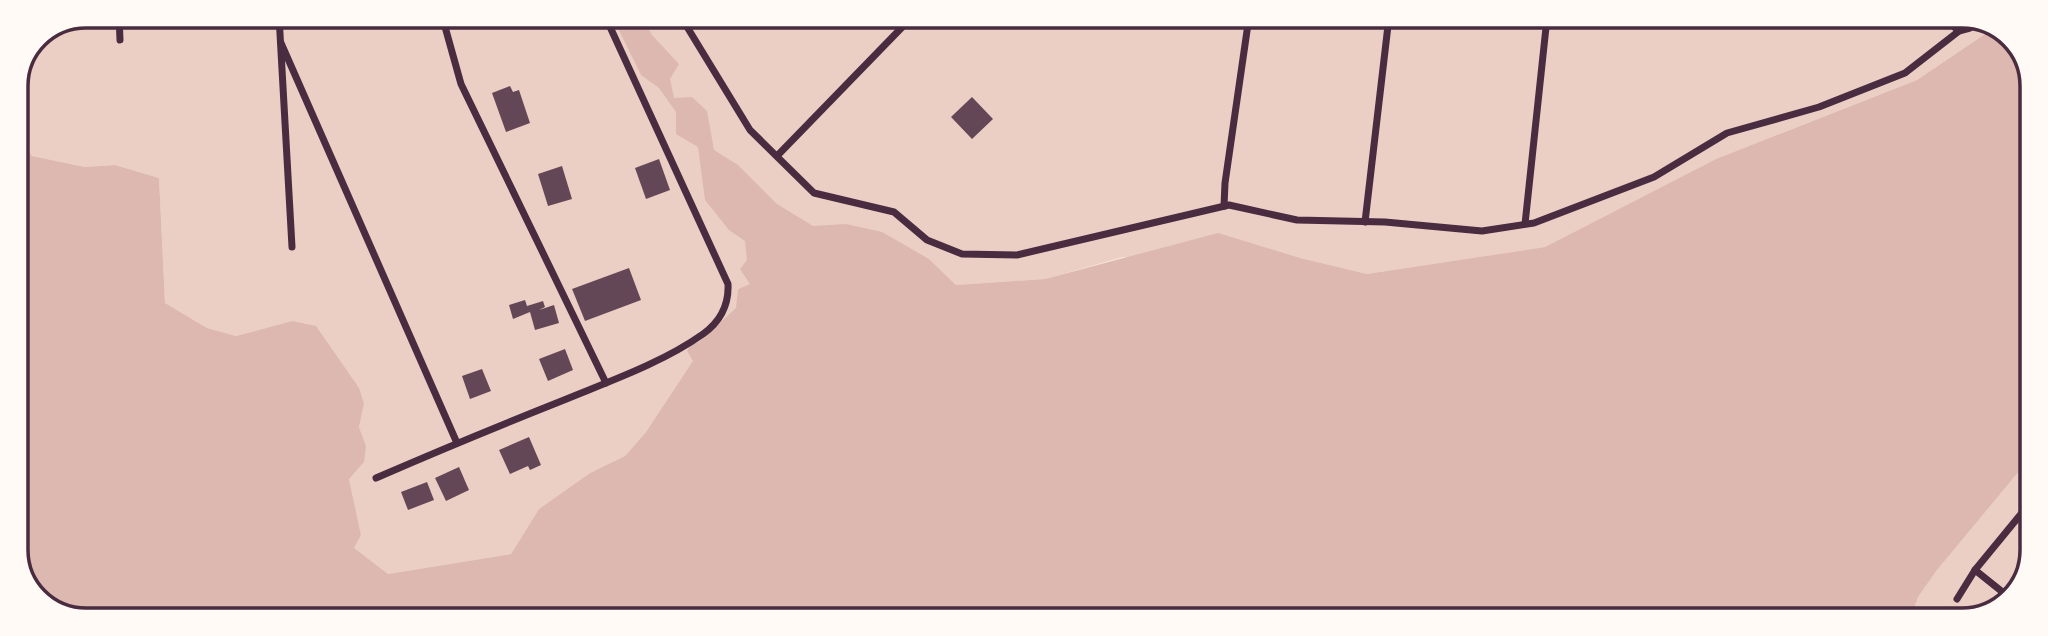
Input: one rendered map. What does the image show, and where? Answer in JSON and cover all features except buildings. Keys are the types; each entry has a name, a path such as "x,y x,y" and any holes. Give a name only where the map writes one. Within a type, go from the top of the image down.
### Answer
{"street":[{"path":"120,28 120,40"},
{"path":"280,28 292,247"},
{"path":"446,28 461,84 606,383"},
{"path":"376,478 639,370 704,333 723,313 729,299 727,284 610,28"},
{"path":"688,28 750,130 814,193 894,212 927,240 962,254 1017,255 1229,205 1297,220 1482,231 1525,224 1654,177 1727,132 1819,107 1905,73 1959,31 1967,29"},
{"path":"777,156 901,28"},
{"path":"1224,206 1247,28"},
{"path":"1365,222 1388,28"},
{"path":"1525,224 1546,28"},
{"path":"1956,28 1959,31"},
{"path":"281,43 457,443"},
{"path":"1957,599 1975,570 2020,515"},
{"path":"1975,570 2002,592"}],"path":[{"path":"1951,608 1957,599"}],"shaded area":[{"path":"86,28 1962,28 1986,33 1917,80 1716,159 1545,247 1367,274 1300,258 1122,257 1045,279 956,285 929,259 750,284 738,289 737,308 699,342 694,361 646,432 625,456 590,473 539,509 511,554 388,574 353,548 361,535 349,479 366,446 359,427 364,404 292,321 236,336 207,328 165,303 159,178 115,165 85,167 32,156 28,150 28,86 32,64 45,45 54,38 64,32"},
{"path":"618,28 648,28 679,64 670,79 674,98 692,97 707,111 714,150 738,165 777,204 813,226 846,224 882,232 929,259 956,285 1045,279 1218,233 1300,258 1367,274 1545,247 1716,159 1917,80 1986,33 2008,51 2016,64 2020,82 2020,470 1937,570 1918,597 1914,608 86,608 60,602 45,591 34,576 28,554 28,150 32,156 85,167 115,165 159,178 165,303 207,328 236,336 292,321 316,326 359,388 364,404 359,427 366,446 364,462 349,479 361,535 354,548 388,574 511,554 539,509 590,473 625,456 646,432 693,361 687,351 691,345 699,342 736,308 738,289 750,284 740,269 747,260 745,241 729,230 705,200 698,147 676,134 676,112 659,88 641,75"},
{"path":"2020,470 2018,565 2003,591 1991,600 1970,608 1914,608 1918,597"}]}
